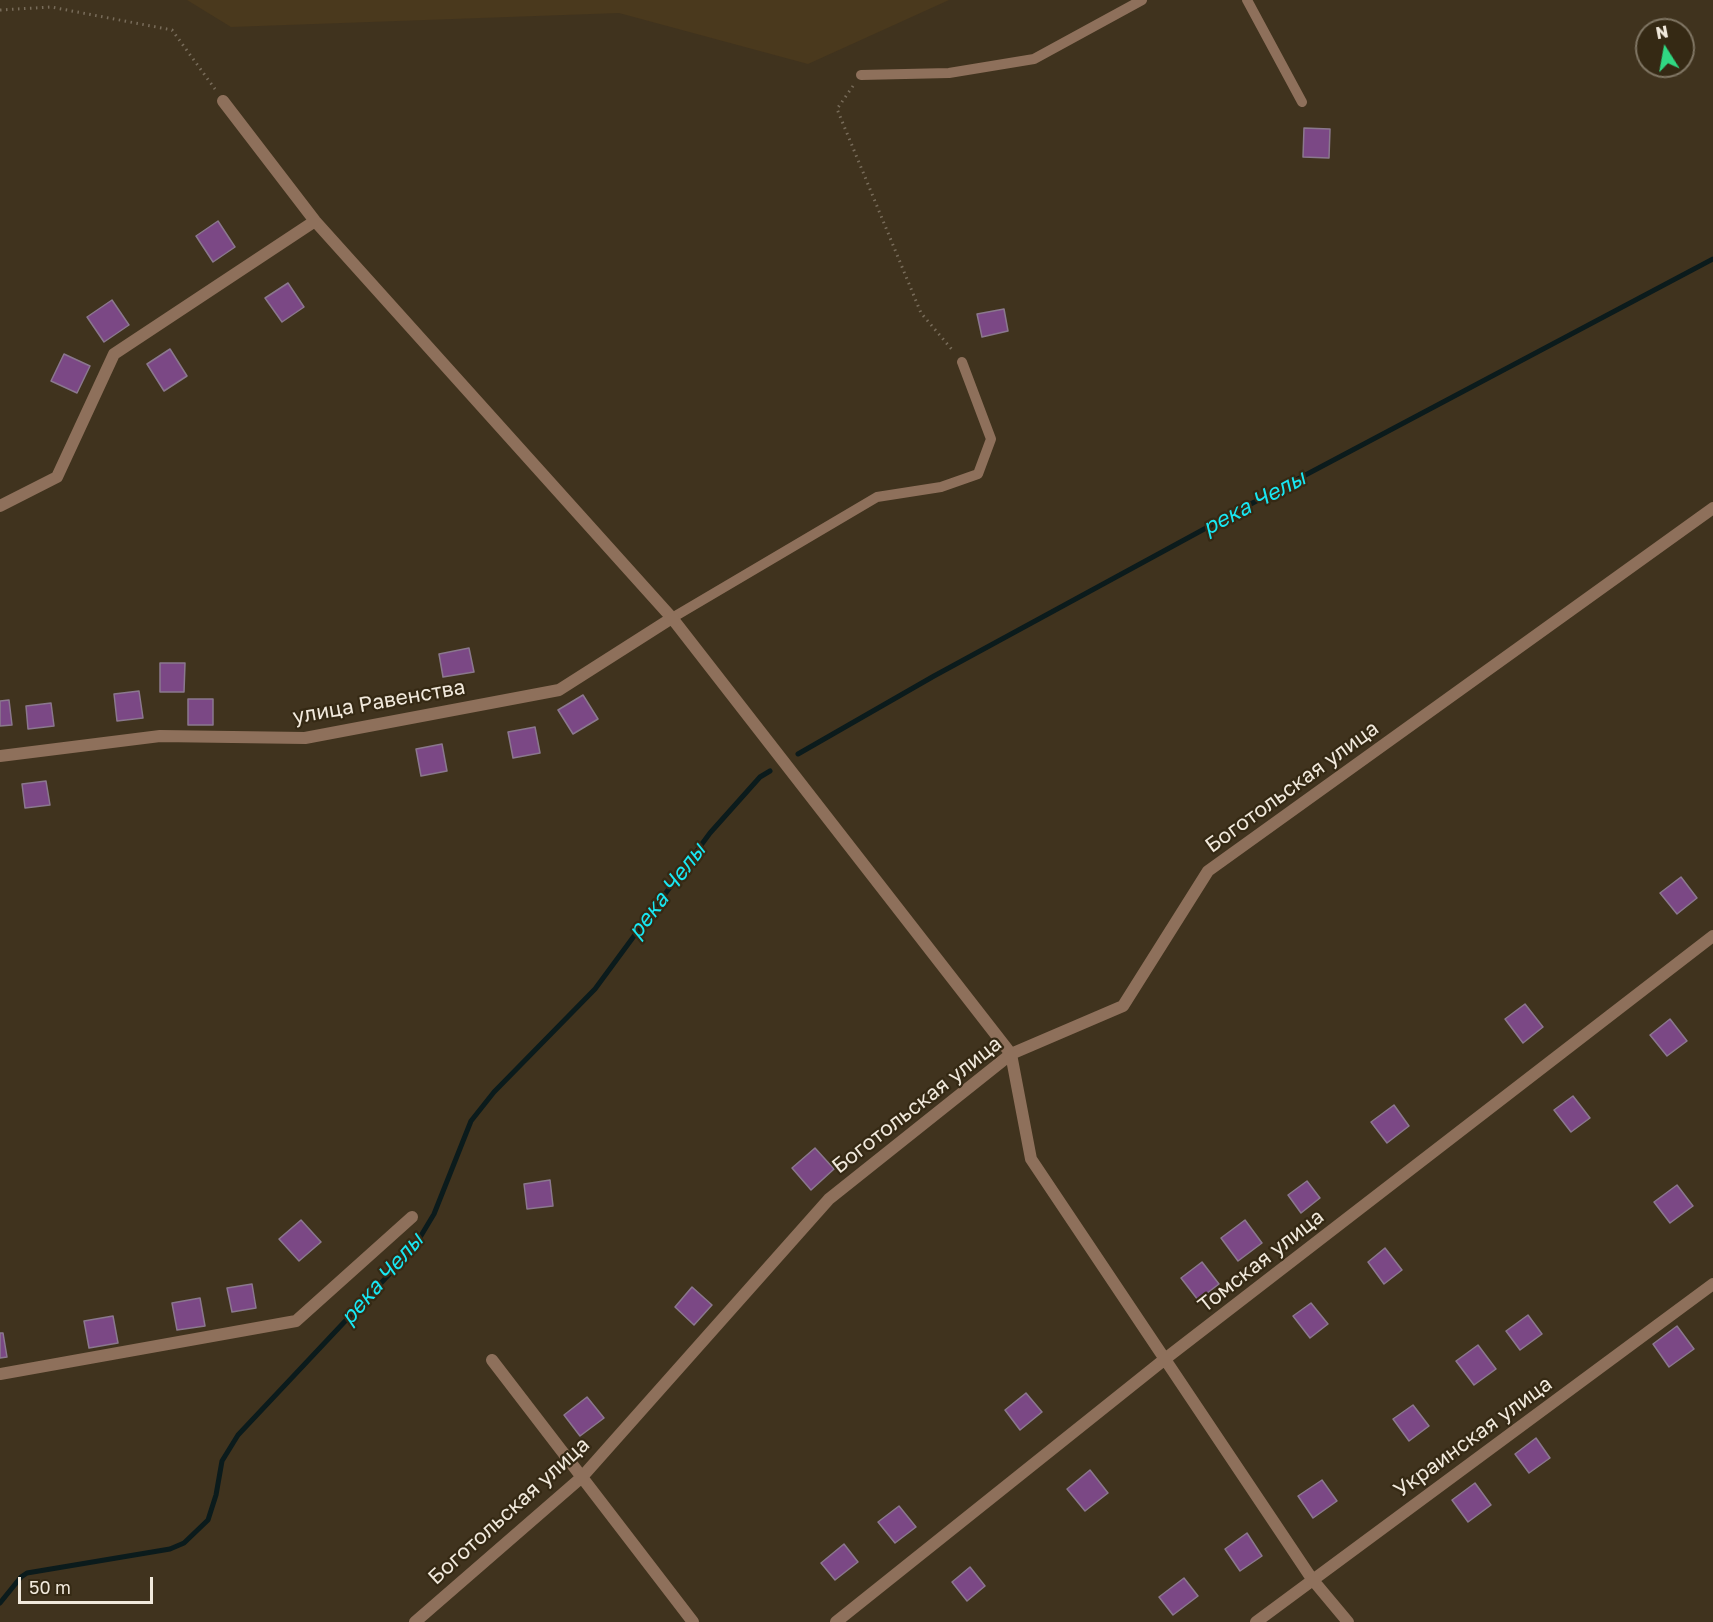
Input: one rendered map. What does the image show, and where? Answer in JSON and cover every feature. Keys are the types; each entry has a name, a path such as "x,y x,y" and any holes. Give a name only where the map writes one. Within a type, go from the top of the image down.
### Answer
{"street":[{"path":"223,101 315,221 672,618 1011,1054 1031,1159 1312,1579 1348,1622"},
{"path":"0,506 57,477 114,354 315,221"},
{"name":"Боготольская улица","path":"415,1622 582,1477 829,1199 1011,1054 1123,1006 1208,871 1713,508"},
{"name":"улица Равенства","path":"0,756 160,736 304,738 559,690 672,618"},
{"name":"Томская улица","path":"836,1622 1165,1359 1713,936"},
{"path":"0,1374 296,1321 412,1217"},
{"name":"Украинская улица","path":"1256,1622 1713,1284"},
{"path":"492,1360 693,1622"}],"lane":[{"path":"861,75 949,73 1034,59 1142,0"},
{"path":"1246,0 1302,102"},
{"path":"672,618 877,497 941,487 978,474 991,438 962,362"}],"path":[{"path":"0,10 51,7 172,30 223,101"},
{"path":"861,75 837,109 921,313 962,362"}],"shaded area":[{"path":"187,0 949,0 808,64 619,13 231,27"}],"building":[{"path":"1304,128 1330,129 1329,158 1303,157"},
{"path":"218,221 235,247 213,262 196,236"},
{"path":"288,283 304,307 282,322 265,298"},
{"path":"112,300 129,325 104,342 87,317"},
{"path":"1004,309 1008,331 982,337 977,314"},
{"path":"170,349 187,376 164,391 147,364"},
{"path":"64,354 90,366 77,393 51,381"},
{"path":"469,648 474,672 443,677 439,654"},
{"path":"160,663 185,663 184,692 160,692"},
{"path":"139,691 143,718 117,721 114,694"},
{"path":"583,695 598,719 573,734 558,710"},
{"path":"188,699 213,699 213,725 188,725"},
{"path":"9,700 12,725 0,726 0,701"},
{"path":"51,703 54,726 28,729 26,706"},
{"path":"535,727 540,753 513,758 508,732"},
{"path":"442,744 447,771 421,776 416,749"},
{"path":"46,781 50,805 25,808 22,784"},
{"path":"1681,877 1697,898 1677,914 1660,893"},
{"path":"1525,1004 1543,1027 1523,1043 1505,1019"},
{"path":"1670,1019 1687,1041 1667,1056 1650,1035"},
{"path":"1573,1096 1590,1118 1571,1132 1554,1110"},
{"path":"1394,1105 1409,1126 1387,1143 1371,1122"},
{"path":"815,1148 834,1169 811,1190 792,1168"},
{"path":"550,1180 553,1206 527,1209 524,1184"},
{"path":"1307,1181 1320,1198 1301,1213 1288,1195"},
{"path":"1677,1185 1693,1206 1670,1223 1654,1202"},
{"path":"301,1220 321,1242 299,1261 279,1239"},
{"path":"1245,1220 1262,1243 1238,1261 1221,1238"},
{"path":"1385,1248 1402,1270 1384,1284 1368,1262"},
{"path":"1202,1262 1219,1284 1198,1300 1181,1278"},
{"path":"252,1284 256,1308 232,1312 227,1288"},
{"path":"692,1287 712,1305 694,1325 675,1307"},
{"path":"200,1298 205,1326 177,1330 172,1303"},
{"path":"1311,1303 1328,1324 1310,1338 1293,1316"},
{"path":"1528,1315 1542,1334 1520,1350 1506,1331"},
{"path":"113,1316 118,1343 89,1348 84,1321"},
{"path":"1677,1326 1694,1349 1669,1367 1653,1344"},
{"path":"0,1333 3,1333 7,1357 0,1358"},
{"path":"1478,1345 1496,1369 1474,1385 1456,1361"},
{"path":"1026,1393 1042,1412 1020,1430 1005,1410"},
{"path":"587,1397 604,1418 580,1436 564,1415"},
{"path":"1413,1405 1429,1426 1409,1441 1393,1419"},
{"path":"1536,1438 1550,1458 1529,1473 1515,1454"},
{"path":"1090,1470 1108,1493 1085,1511 1067,1489"},
{"path":"1322,1480 1337,1501 1313,1518 1298,1496"},
{"path":"1475,1483 1491,1505 1468,1522 1452,1500"},
{"path":"899,1506 916,1527 895,1543 878,1522"},
{"path":"1247,1533 1262,1556 1240,1571 1225,1549"},
{"path":"844,1544 858,1562 835,1580 821,1563"},
{"path":"970,1567 985,1586 967,1601 952,1582"},
{"path":"1184,1578 1198,1596 1173,1615 1159,1597"}],"waterway":[{"name":"река Челы","path":"798,754 934,676 1230,515 1713,259"},
{"name":"река Челы","path":"0,1603 27,1573 170,1549 184,1543 208,1520 216,1495 222,1461 238,1435 413,1249 434,1214 471,1121 494,1092 595,989 710,833 760,777 770,771"}]}
